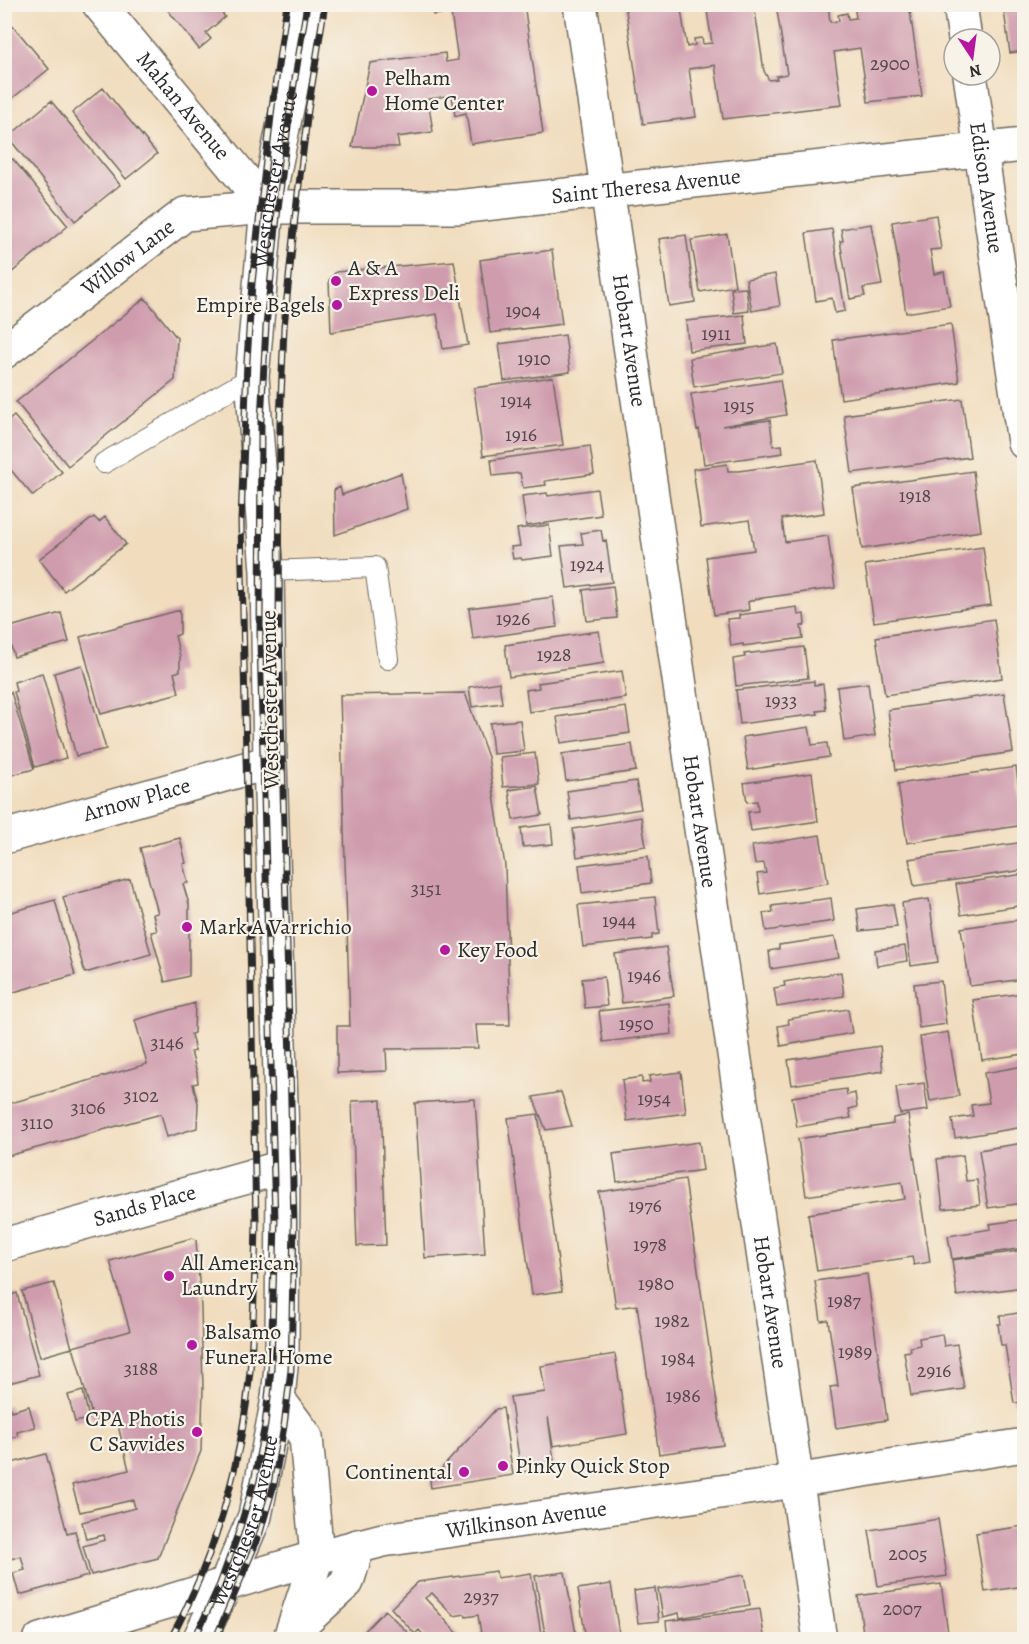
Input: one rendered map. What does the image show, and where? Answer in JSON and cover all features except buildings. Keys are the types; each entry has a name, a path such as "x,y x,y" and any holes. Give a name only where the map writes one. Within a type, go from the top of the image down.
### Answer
{"street":[{"name":"Mahan Avenue","path":"99,4 267,207"},
{"name":"Westchester Avenue","path":"199,1640 255,1516 278,1400 282,1355 283,1167 270,762 267,571 252,377 267,207 308,4"},
{"name":"Hobart Avenue","path":"579,4 820,1640"},
{"path":"960,4 963,27"},
{"name":"Edison Avenue","path":"972,87 1024,442"},
{"name":"Saint Theresa Avenue","path":"267,207 457,207 1024,145"},
{"name":"Willow Lane","path":"4,352 185,214 267,207"},
{"name":"Arnow Place","path":"4,837 270,762"},
{"name":"Sands Place","path":"4,1245 283,1167"},
{"name":"Westchester Avenue","path":"278,1400 306,1437 317,1557 288,1637"},
{"name":"Wilkinson Avenue","path":"40,1640 317,1557 383,1540 1024,1445"},
{"name":"Westchester Avenue","path":"288,1637 347,1581 358,1546"}],"lane":[{"path":"104,463 252,377"},
{"path":"267,571 375,567 388,659"}],"railway":[{"path":"170,1640 200,1576 224,1509 240,1440 250,1371 256,1221 241,522 252,283 272,107 287,4"},
{"path":"194,1640 220,1584 254,1481 265,1425 271,1369 275,1221 260,641 261,421 266,326 277,217 290,109 307,4"},
{"path":"215,1640 259,1536 274,1484 291,1370 294,1222 279,629 280,422 284,327 295,218 308,110 325,4"}],"place":[{"name":"Pelham Home Center","path":"372,91"},
{"name":"A & A Express Deli","path":"336,281"},
{"name":"Empire Bagels","path":"337,305"},
{"name":"Mark A Varrichio","path":"187,927"},
{"name":"Key Food","path":"445,950"},
{"name":"All American Laundry","path":"169,1276"},
{"name":"Balsamo Funeral Home","path":"192,1345"},
{"name":"CPA Photis C Savvides","path":"197,1432"},
{"name":"Pinky Quick Stop","path":"503,1466"},
{"name":"Continental","path":"464,1472"}]}
